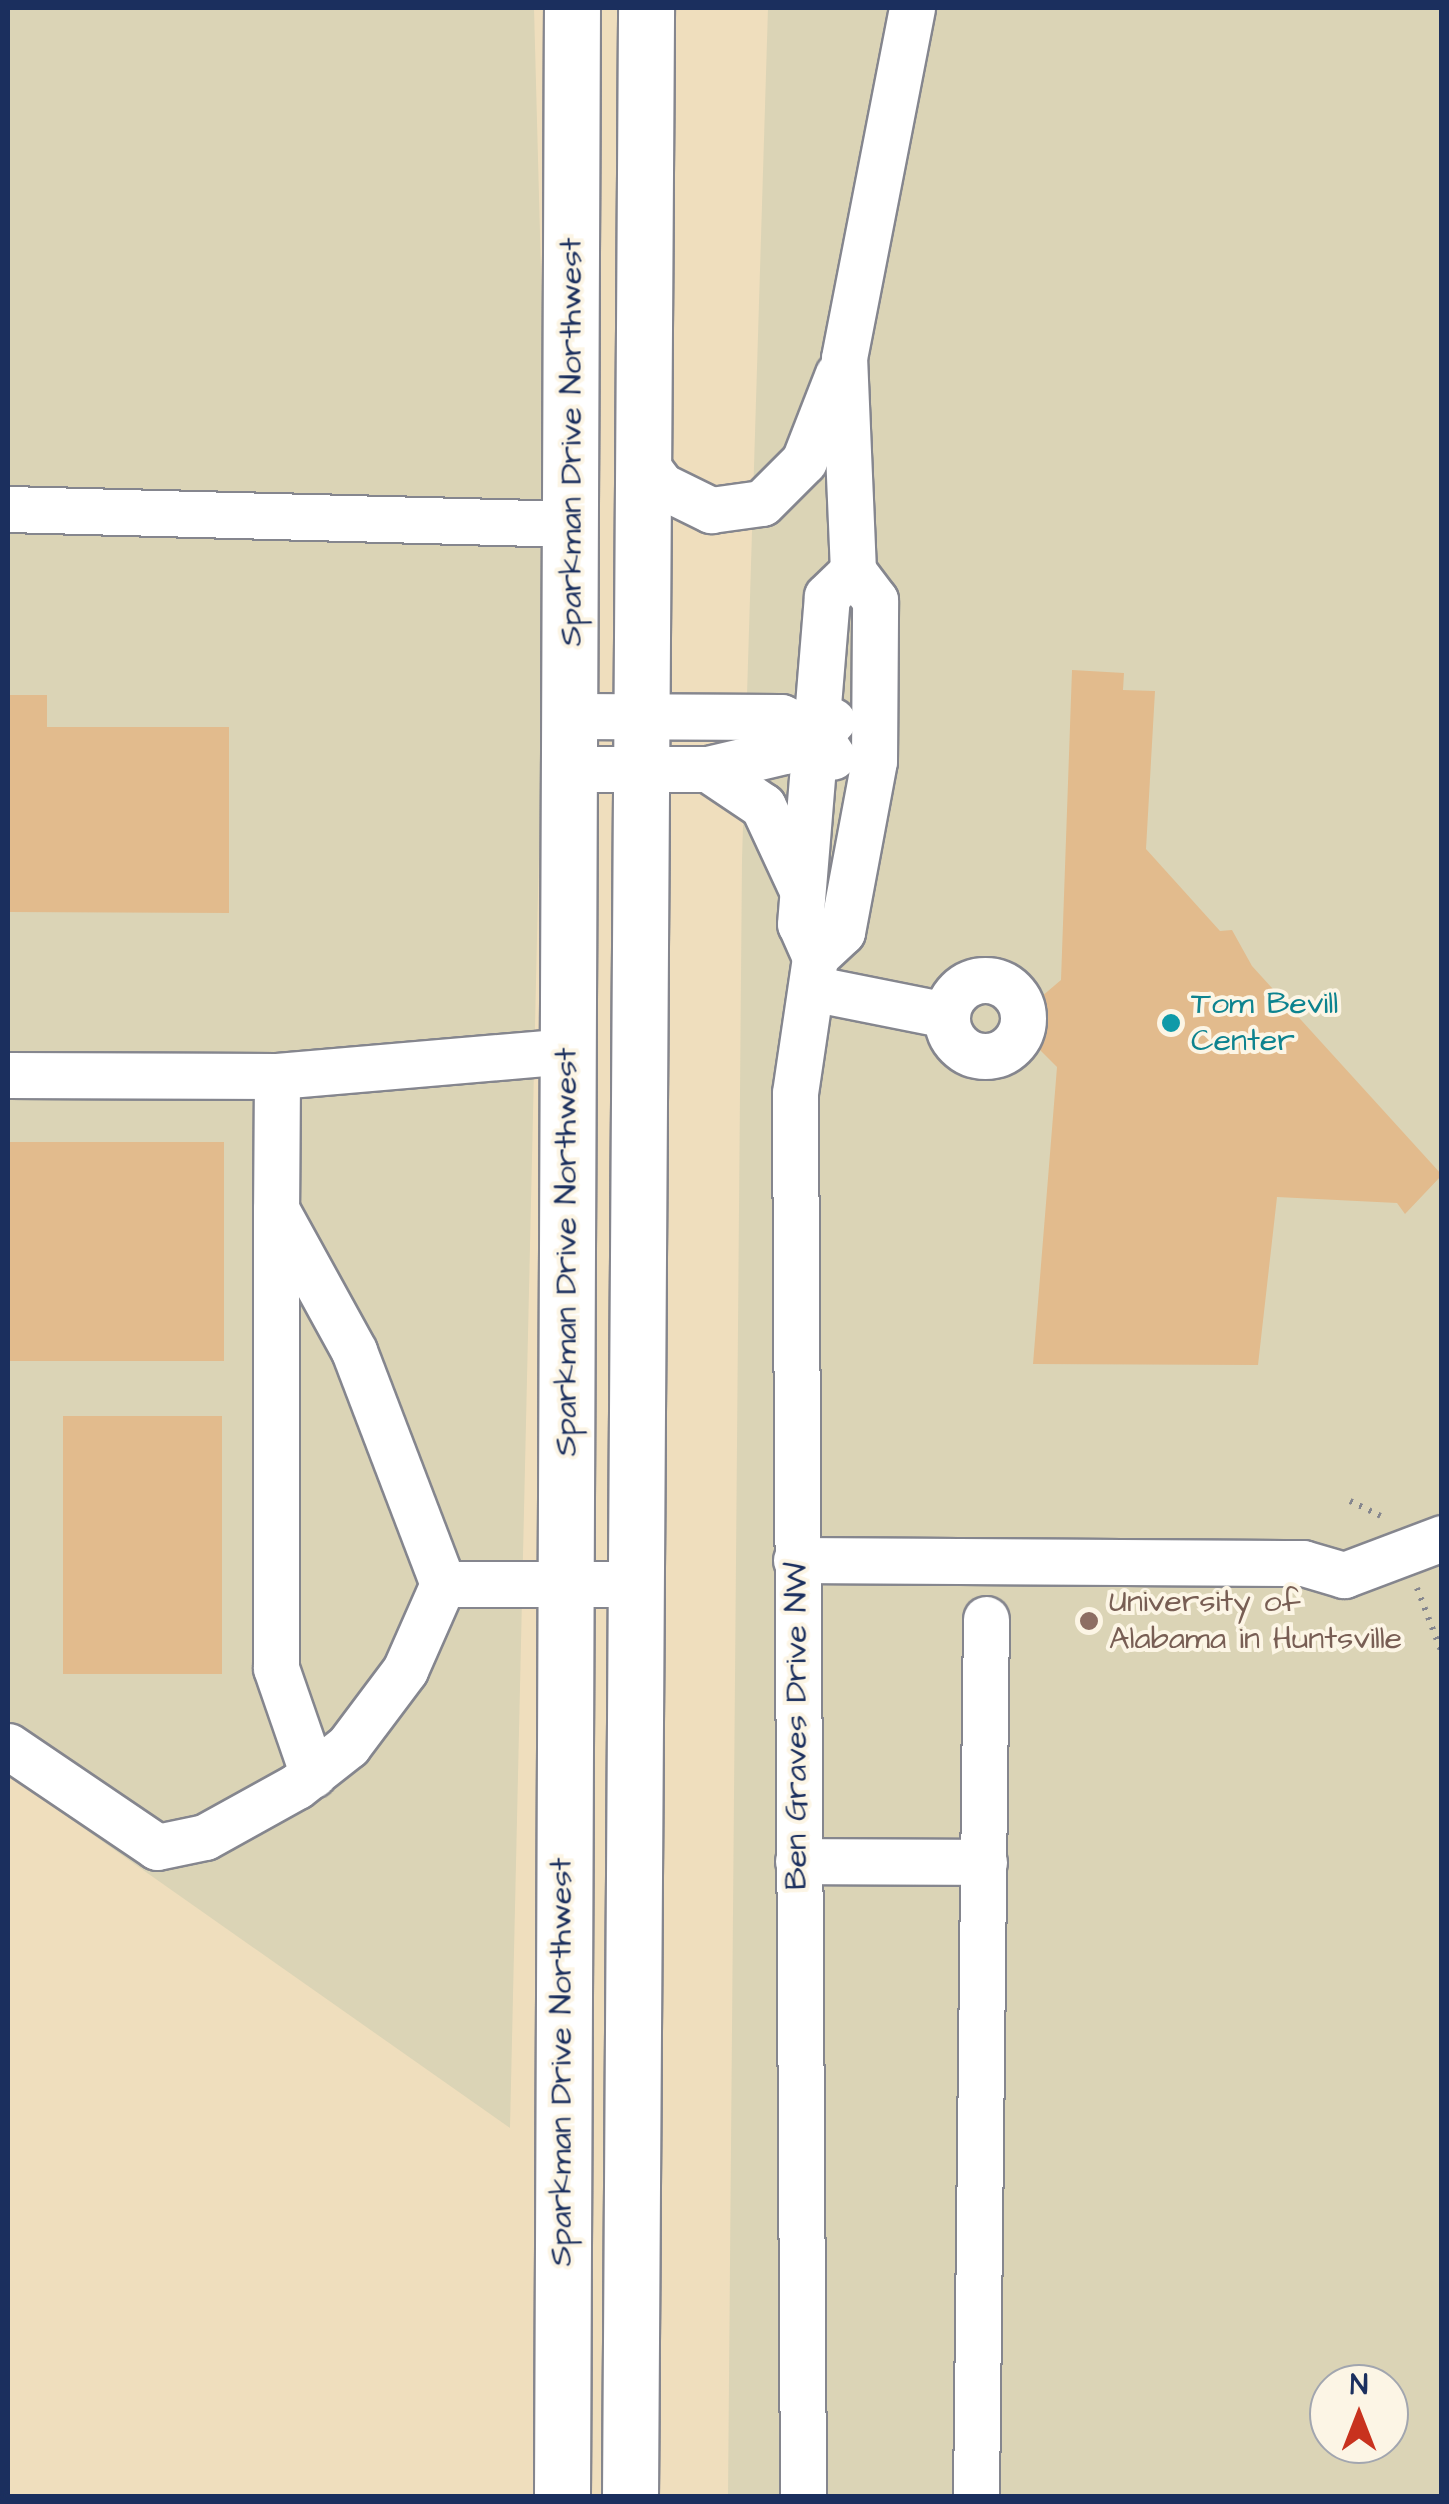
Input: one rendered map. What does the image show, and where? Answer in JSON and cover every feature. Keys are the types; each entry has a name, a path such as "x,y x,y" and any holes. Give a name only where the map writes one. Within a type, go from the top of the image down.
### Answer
{"main road":[{"name":"Sparkman Drive Northwest","path":"562,2496 572,8"},
{"path":"630,2496 646,8"}],"street":[{"name":"Ben Graves Drive NW","path":"813,973 842,932 866,814 878,678 876,600 853,571 844,358 912,8"},
{"path":"646,464 662,486 710,510 762,502 804,461 844,358"},
{"path":"8,509 572,524"},
{"name":"Ben Graves Drive NW","path":"803,2496 795,1093 813,973 800,924 827,596 853,571"},
{"path":"708,769 818,734 878,678"},
{"path":"571,716 708,769 763,806 803,893"},
{"path":"570,769 644,743 781,718 818,734 866,814"},
{"path":"813,973 946,1016"},
{"path":"8,1075 278,1076 567,1052"},
{"path":"278,1076 276,1668 312,1774"},
{"path":"8,1746 157,1846 250,1816 312,1774 348,1746 405,1670 443,1584 354,1352 276,1209"},
{"path":"796,1560 1302,1563 1344,1575 1442,1538"},
{"path":"443,1584 638,1584"},
{"path":"976,2496 986,1619"},
{"path":"798,1861 984,1862"}],"path":[{"path":"1413,1578 1442,1652"}],"shaded area":[{"path":"8,8 534,8 547,497 510,2128 8,1775"},
{"name":"University of Alabama in Huntsville","path":"768,8 1441,8 1441,2496 728,2496 742,859"}],"building":[{"name":"Tom Bevill Center","path":"1072,670 1124,673 1123,690 1155,691 1146,849 1220,931 1232,930 1252,966 1442,1175 1405,1214 1397,1203 1277,1197 1258,1365 1033,1364 1057,1067 1038,1048 1041,997 1061,980"},
{"path":"8,695 47,695 47,727 229,727 229,913 8,912"},
{"path":"8,1142 224,1142 224,1361 8,1361"},
{"path":"63,1416 222,1416 222,1674 63,1674"}],"place":[{"name":"Tom Bevill Center","path":"1171,1023"},
{"name":"University of Alabama in Huntsville","path":"1089,1621"}]}
